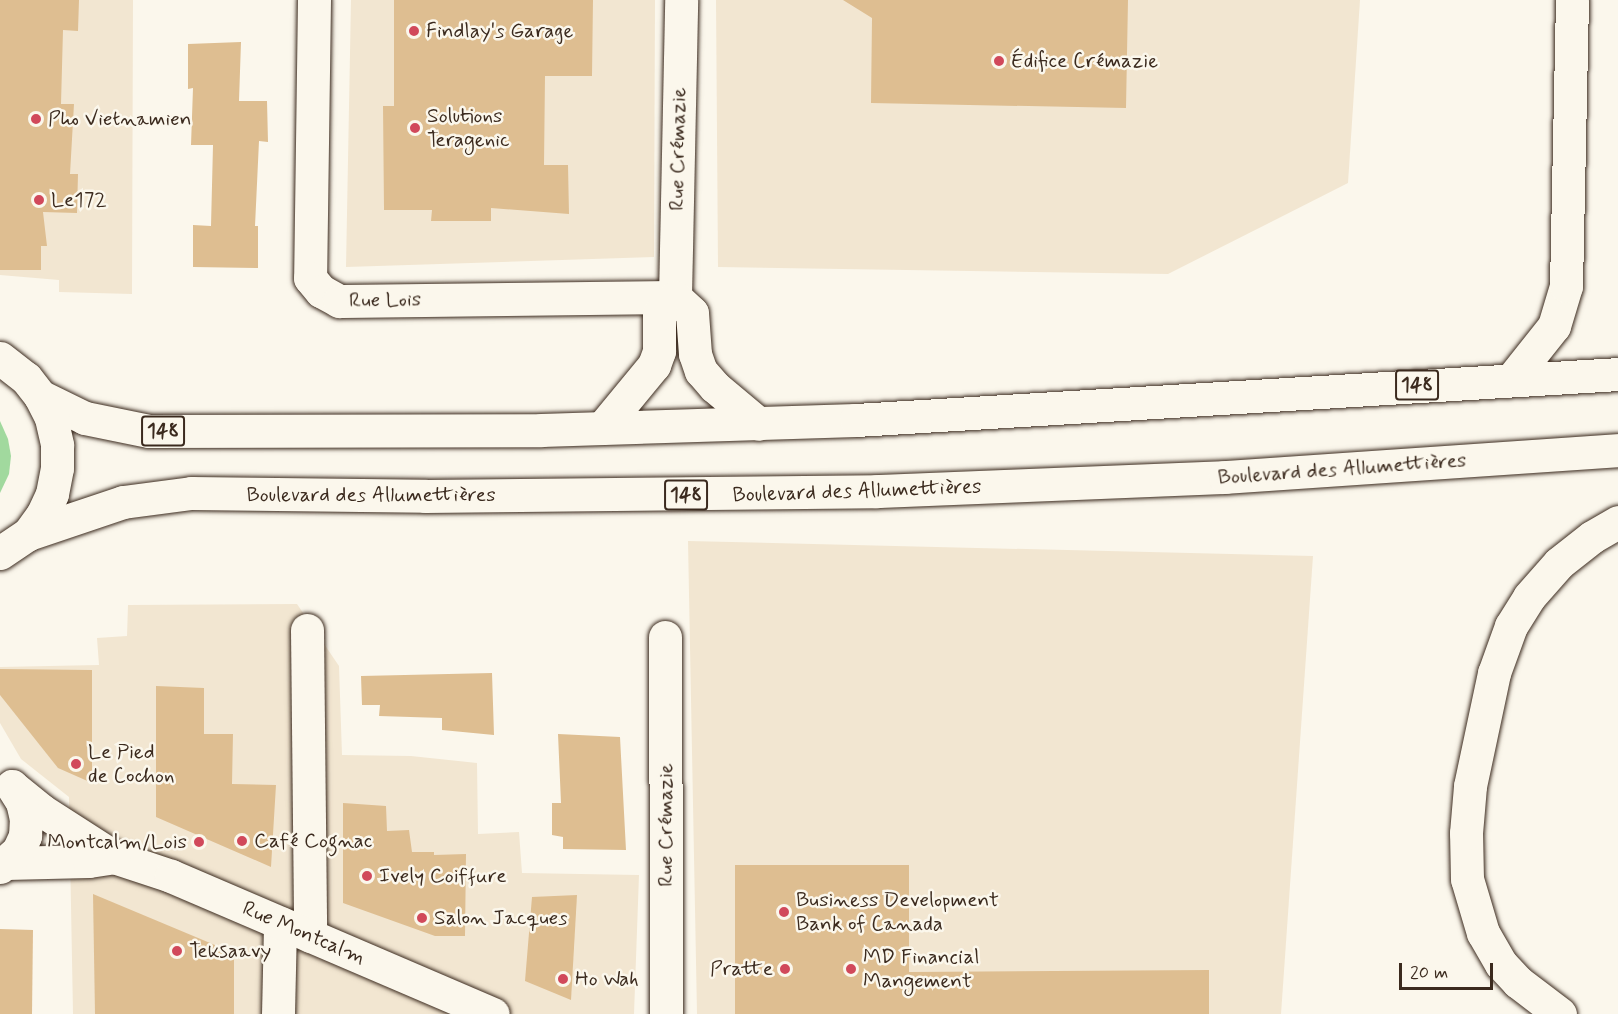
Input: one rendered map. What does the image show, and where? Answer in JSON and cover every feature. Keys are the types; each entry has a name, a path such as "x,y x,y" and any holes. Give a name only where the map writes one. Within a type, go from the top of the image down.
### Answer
{"main road":[{"name":"Rue Lois","path":"314,0 309,258 310,278 321,291 339,301 675,297"},
{"name":"Rue Crémazie","path":"675,297 681,0"},
{"path":"1511,380 1554,326 1566,286 1572,0"},
{"path":"602,428 654,365 659,351 659,314 675,297 692,313 694,354 701,371 715,387 759,424"},
{"path":"0,358 26,378 40,396 51,418 57,445 57,468 52,494 42,515 28,534 0,553"},
{"path":"1511,380 1618,374"},
{"name":"148","path":"40,396 85,418 156,431 602,428 759,424 1511,380"},
{"name":"Boulevard des Allumettières","path":"28,534 123,502 191,493 447,496 878,491 1225,477 1618,450"},
{"path":"1560,1014 1518,982 1501,964 1483,933 1467,879 1466,833 1469,795 1494,673 1511,626 1529,597 1559,563 1592,537 1618,522"},
{"path":"308,630 310,936"},
{"name":"Rue Crémazie","path":"665,637 666,1014"},
{"path":"3,865 18,851 25,836 26,819 22,802 4,780"},
{"name":"Rue Montcalm","path":"4,780 41,810 114,857 171,876 493,1014"},
{"name":"Rue Montcalm","path":"3,865 89,861 114,857"},
{"path":"278,1014 280,923"}],"shaded area":[{"path":"0,0 133,0 132,294 59,292 59,280 0,275"},
{"path":"351,0 655,0 654,257 346,267"},
{"path":"716,0 1360,0 1348,183 1168,274 718,267"},
{"path":"688,541 1313,556 1281,1014 697,1014"},
{"path":"297,604 339,666 342,755 411,756 477,763 478,834 519,832 522,873 639,875 634,1014 73,1014 69,797 21,759 0,723 0,667 99,665 97,638 127,636 128,605"}],"green space":[{"path":"0,421 8,439 11,456 9,474 0,493"}],"building":[{"path":"0,0 79,0 78,31 63,30 61,104 74,104 70,174 78,174 77,213 43,212 47,246 41,246 41,270 0,270"},
{"path":"394,0 593,0 592,76 545,76 544,165 568,165 569,214 491,208 491,221 431,221 432,210 384,210 383,106 394,106"},
{"name":"Édifice Crémazie","path":"843,0 1128,0 1126,108 871,103 872,18"},
{"path":"241,42 239,101 267,101 268,142 259,141 255,226 258,226 258,268 193,267 193,225 211,226 213,145 191,145 193,88 188,89 188,44"},
{"path":"0,669 92,670 92,783 58,768 0,695"},
{"path":"492,673 494,735 442,730 442,718 379,716 380,705 362,705 361,676"},
{"path":"156,686 204,688 204,734 233,734 232,784 276,785 271,867 156,817"},
{"path":"558,734 620,737 626,850 563,849 563,837 552,835 552,803 561,803"},
{"path":"343,803 386,806 387,831 409,830 412,852 434,852 434,855 466,854 465,936 435,936 343,903"},
{"path":"735,865 909,865 909,972 1209,970 1209,1014 735,1014"},
{"path":"93,894 234,953 234,1014 95,1014"},
{"path":"577,895 571,1000 525,981 532,897"},
{"path":"0,929 33,930 32,1014 0,1014"}],"place":[{"name":"Findlay's Garage","path":"414,31"},
{"name":"Édifice Crémazie","path":"999,61"},
{"name":"Pho Vietnamien","path":"36,119"},
{"name":"Solutions Teragenic","path":"415,128"},
{"name":"Le172","path":"39,200"},
{"name":"Le Pied de Cochon","path":"76,764"},
{"name":"Café Cognac","path":"242,841"},
{"name":"Montcalm/Lois","path":"199,842"},
{"name":"Ively Coiffure","path":"367,876"},
{"name":"Business Development Bank of Canada","path":"784,912"},
{"name":"Salon Jacques","path":"422,918"},
{"name":"Teksaavy","path":"177,951"},
{"name":"Pratte","path":"785,969"},
{"name":"MD Financial Mangement","path":"851,969"},
{"name":"Ho Wah","path":"563,979"}]}
